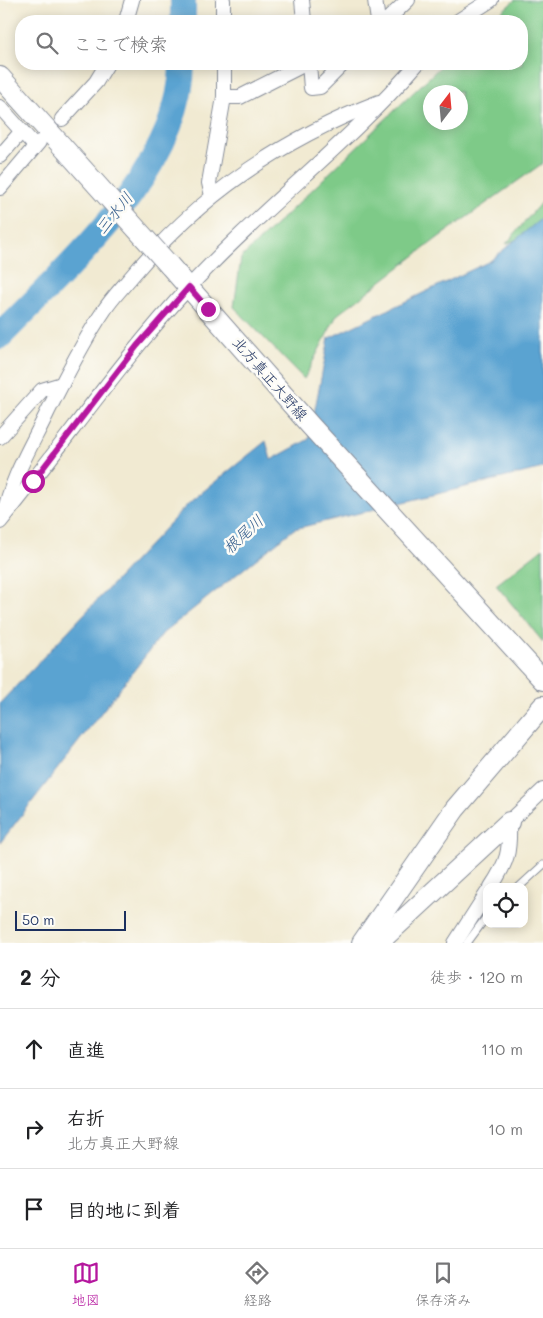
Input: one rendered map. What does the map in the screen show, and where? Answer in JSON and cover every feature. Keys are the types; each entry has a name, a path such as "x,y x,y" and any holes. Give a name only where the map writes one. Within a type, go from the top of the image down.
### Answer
{"main road":[{"name":"北方真正大野線","path":"0,77 327,444 540,675"},
{"path":"362,943 455,809 543,706"},
{"path":"378,943 509,822"}],"street":[{"path":"128,15 132,0"},
{"path":"223,0 223,15"},
{"path":"302,0 303,15"},
{"path":"375,0 377,15"},
{"path":"392,15 408,0"},
{"path":"467,15 491,0"},
{"path":"62,119 96,82 103,70"},
{"path":"212,196 209,184 224,96 224,70"},
{"path":"224,96 240,97 292,70"},
{"path":"309,70 310,88 320,87 338,70"},
{"path":"2,519 137,346 189,287 386,99 412,70"},
{"path":"2,519 9,491 62,384 103,311 176,227 212,196 270,154 345,115 386,99"},
{"path":"0,108 37,144 0,188"},
{"path":"0,156 22,131"},
{"path":"0,437 42,390 62,384"},
{"path":"494,883 502,870 510,849 509,822 543,790"},
{"path":"455,943 483,899"}],"lane":[{"path":"523,883 543,865"},
{"path":"467,943 483,921"}],"green space":[{"path":"515,0 543,0 543,163 439,237 337,315 304,379 234,307 241,258 437,70 528,70 528,15 498,15"},
{"path":"543,200 543,227 506,244"},
{"path":"543,548 543,642 496,585"}],"water":[{"name":"根尾川","path":"543,217 543,468 294,529 163,633 0,843 0,703 190,502 266,441 271,460 309,439 329,338 490,261"}],"waterway":[{"name":"三水川","path":"183,0 183,15"},
{"name":"三水川","path":"0,336 88,246 116,213 142,177 163,141 177,103 181,70"}],"route":[{"path":"33,481 137,346 189,287 208,309"}]}
